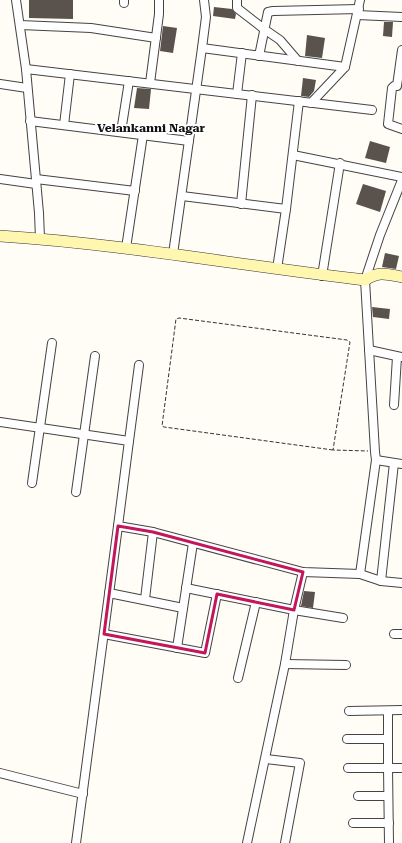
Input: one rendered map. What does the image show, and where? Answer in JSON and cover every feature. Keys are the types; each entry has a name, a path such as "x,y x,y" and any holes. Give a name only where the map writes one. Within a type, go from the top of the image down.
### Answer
{"main road":[{"path":"0,236 40,238 126,248 322,276 365,280 380,273 402,277"}],"street":[{"path":"16,0 26,68 40,238"},
{"path":"150,83 159,0"},
{"path":"173,254 206,17 204,0"},
{"path":"237,0 237,8 280,40 298,61"},
{"path":"311,103 345,67 360,0"},
{"path":"259,56 268,12 345,4 358,12 402,17"},
{"path":"20,25 91,28 156,38"},
{"path":"202,48 345,67"},
{"path":"402,50 400,86 394,86 392,88 388,124 402,129"},
{"path":"237,94 242,53"},
{"path":"26,68 372,110"},
{"path":"64,126 70,74"},
{"path":"121,132 129,81"},
{"path":"0,84 27,88"},
{"path":"242,204 252,96"},
{"path":"277,269 299,101"},
{"path":"30,121 189,141"},
{"path":"126,248 143,135"},
{"path":"293,155 340,163 402,177"},
{"path":"322,276 340,163"},
{"path":"0,179 135,191"},
{"path":"360,574 376,460 365,280 380,235 402,181"},
{"path":"182,196 286,209"},
{"path":"32,483 52,343"},
{"path":"369,350 400,357 394,404"},
{"path":"76,492 95,356"},
{"path":"76,843 139,365"},
{"path":"0,422 129,441"},
{"path":"376,460 398,463 381,581"},
{"path":"118,526 152,532 303,572 360,574 381,581 402,584"},
{"path":"145,600 152,532"},
{"path":"177,648 193,543"},
{"path":"247,843 266,759 294,610 303,572"},
{"path":"186,588 294,610 343,618"},
{"path":"109,593 183,608"},
{"path":"104,634 205,653 217,594"},
{"path":"238,678 256,602"},
{"path":"285,664 346,665"},
{"path":"349,711 402,710"},
{"path":"388,711 389,843"},
{"path":"347,739 388,739"},
{"path":"266,759 300,763 286,843"},
{"path":"348,768 402,768"},
{"path":"0,773 83,794"},
{"path":"358,796 388,796"},
{"path":"354,823 389,823"}],"path":[{"path":"333,450 350,342 347,340 179,318 176,319 162,426 333,450 375,452"}],"highlighted area":[{"path":"118,526 153,532 303,572 294,610 217,594 205,653 104,634"}],"building":[{"path":"29,0 73,0 73,19 29,18"},
{"path":"214,7 232,9 236,14 235,19 213,16"},
{"path":"384,22 393,22 392,37 383,36"},
{"path":"163,26 177,28 173,53 160,51"},
{"path":"307,35 325,38 322,58 305,56"},
{"path":"303,78 316,80 314,91 309,97 301,96"},
{"path":"137,88 151,89 149,109 134,108"},
{"path":"370,141 390,147 386,163 365,158"},
{"path":"363,184 386,191 380,212 356,204"},
{"path":"385,253 399,256 396,269 382,267"},
{"path":"372,307 390,309 389,319 373,317"},
{"path":"304,591 315,592 313,608 301,606"}],"district":[{"name":"Velankanni Nagar","path":"151,128"}]}
